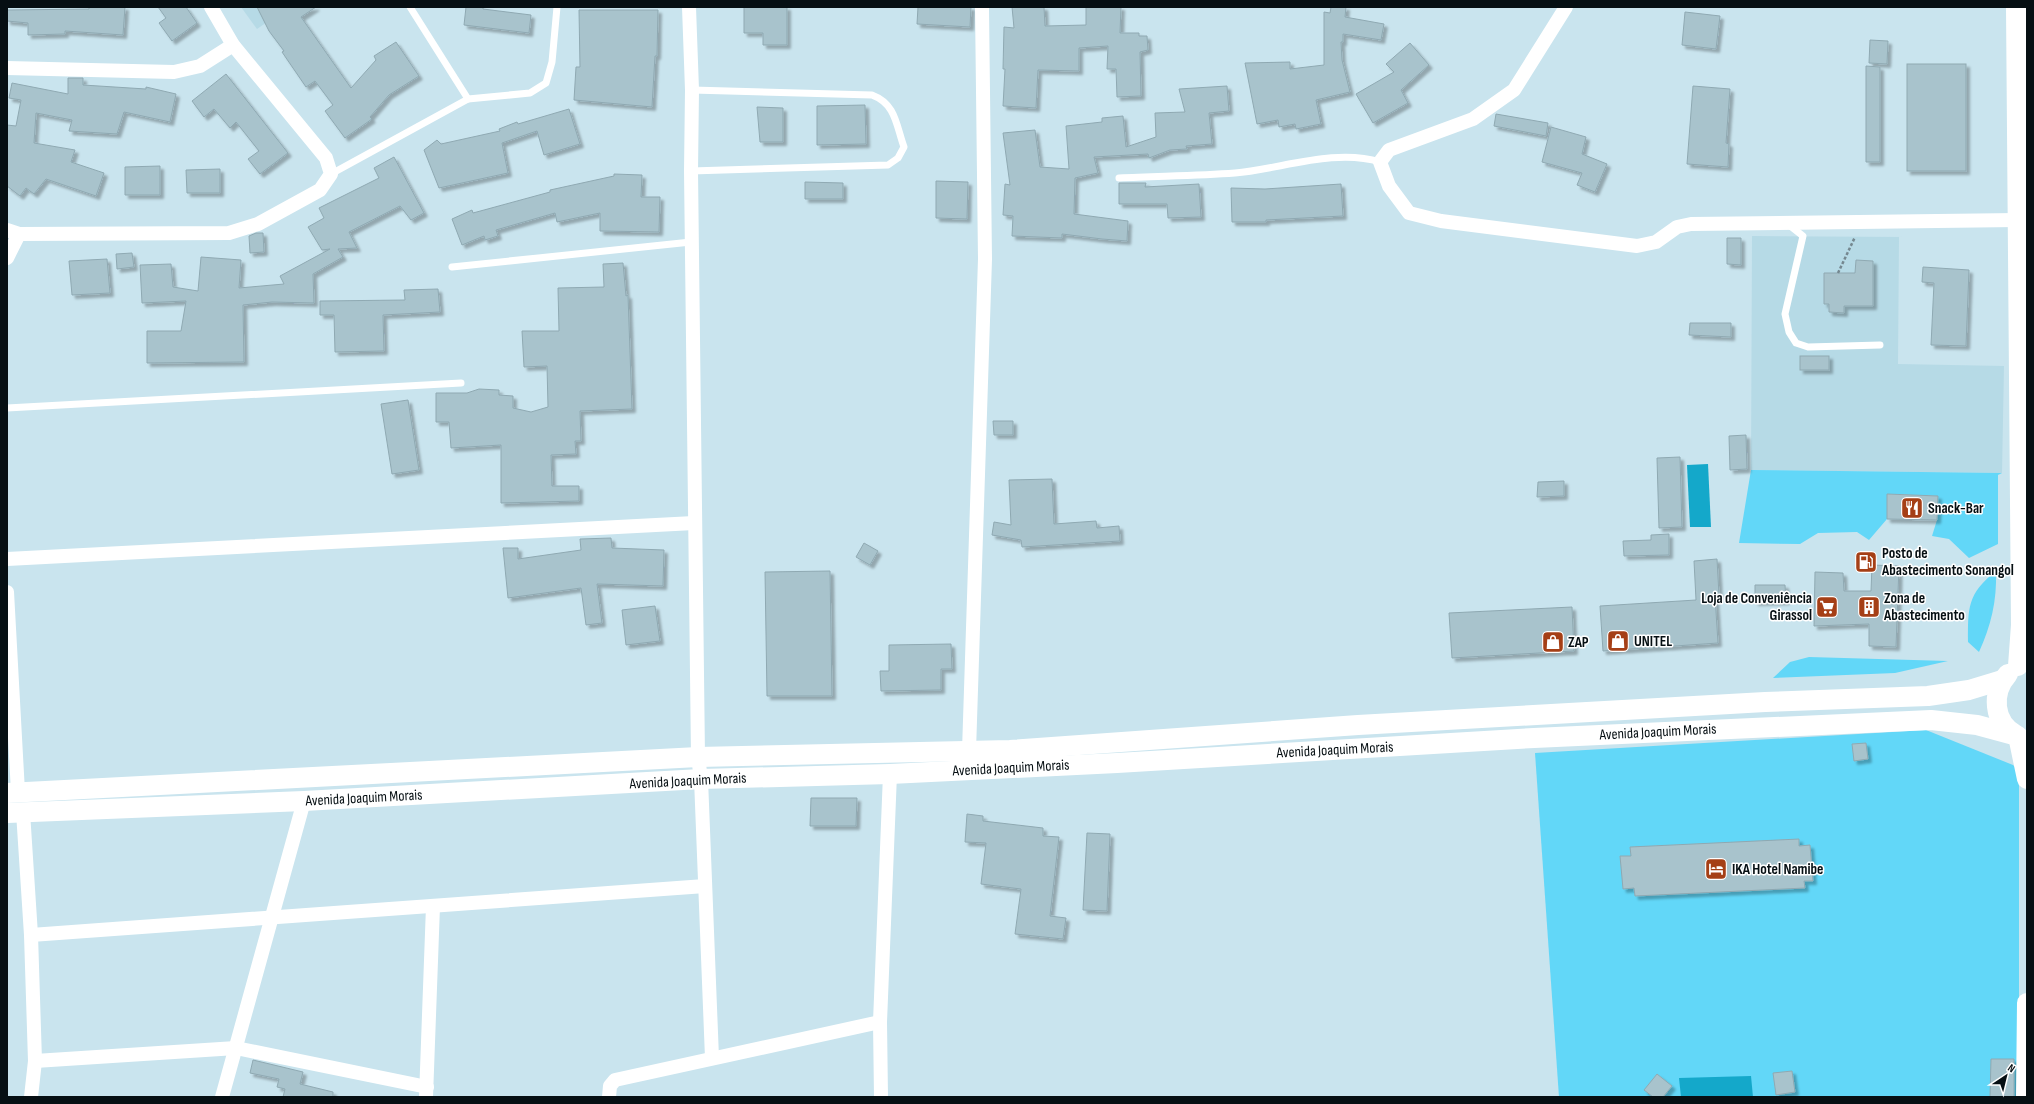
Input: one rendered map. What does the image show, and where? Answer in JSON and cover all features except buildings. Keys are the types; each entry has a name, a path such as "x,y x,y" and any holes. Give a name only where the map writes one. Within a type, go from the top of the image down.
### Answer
{"street":[{"path":"7,258 13,232 229,233 258,224 320,190 332,174 326,158 233,45 211,7"},
{"path":"689,7 692,90 691,171 694,523 698,757 701,779 712,1058"},
{"path":"969,752 985,259 982,7"},
{"path":"1566,7 1514,90 1473,119 1389,150 1380,162 1389,186 1408,213 1441,221 1637,246 1656,242 1677,227 1691,224 2017,220"},
{"path":"2016,7 2021,617 2023,665 2009,672 2002,680 1997,692 1996,705 2000,718 2007,728 2020,737 2027,779"},
{"path":"7,68 174,72 200,66 233,45"},
{"path":"7,559 694,523"},
{"path":"7,592 12,793"},
{"name":"Avenida Joaquim Morais","path":"12,793 698,757 969,752 1366,724 1765,702 1928,696 1969,690 2002,680"},
{"name":"Avenida Joaquim Morais","path":"15,813 304,801 701,779 890,774 1125,763 1534,738 1931,720 1978,725 2020,737"},
{"path":"881,1097 880,1022 890,774"},
{"path":"222,1097 304,801"},
{"path":"15,813 31,934 34,1061 31,1097"},
{"path":"31,934 705,886"},
{"path":"34,1061 236,1048 426,1092 433,906"},
{"path":"2026,1097 2027,1003"},
{"path":"609,1097 610,1086 615,1080 880,1022"}],"lane":[{"path":"410,7 468,99"},
{"path":"332,174 468,99 530,93 546,83 552,62 557,7"},
{"path":"691,171 888,165 898,158 904,147 890,107 882,99 872,95 692,90"},
{"path":"1119,178 1235,173 1342,157 1366,158 1380,162"},
{"path":"1787,223 1803,236 1785,314 1789,332 1796,342 1808,347 1880,345"},
{"path":"452,267 692,242"},
{"path":"7,408 461,383"}],"path":[{"path":"1838,273 1855,237 1839,222"}],"shaded area":[{"path":"241,7 289,7 257,29"},
{"path":"1752,236 1907,237 1899,237 1898,364 2004,366 2002,473 1751,470"},
{"path":"1708,464 1711,527 1690,527 1687,465"},
{"path":"1751,470 2002,473 1998,475 1998,544 1969,558 1949,539 1932,536 1937,520 1937,496 1887,494 1887,519 1869,540 1857,532 1818,533 1800,544 1739,543"},
{"path":"1996,571 1994,603 1990,623 1979,652 1968,642 1969,611 1971,602 1979,587"},
{"path":"1809,657 1948,661 1895,673 1773,678 1790,662"},
{"path":"1926,730 2013,765 2017,769 2019,775 2019,1097 1559,1097 1535,753"},
{"path":"1751,1076 1753,1097 1681,1097 1679,1078"}],"place":[{"name":"Snack-Bar","path":"1912,508"},
{"name":"Posto de Abastecimento Sonangol","path":"1866,562"},
{"name":"Loja de Conveniência Girassol","path":"1827,607"},
{"name":"Zona de Abastecimento","path":"1869,607"},
{"name":"UNITEL","path":"1618,641"},
{"name":"ZAP","path":"1553,642"},
{"name":"IKA Hotel Namibe","path":"1716,869"}]}
